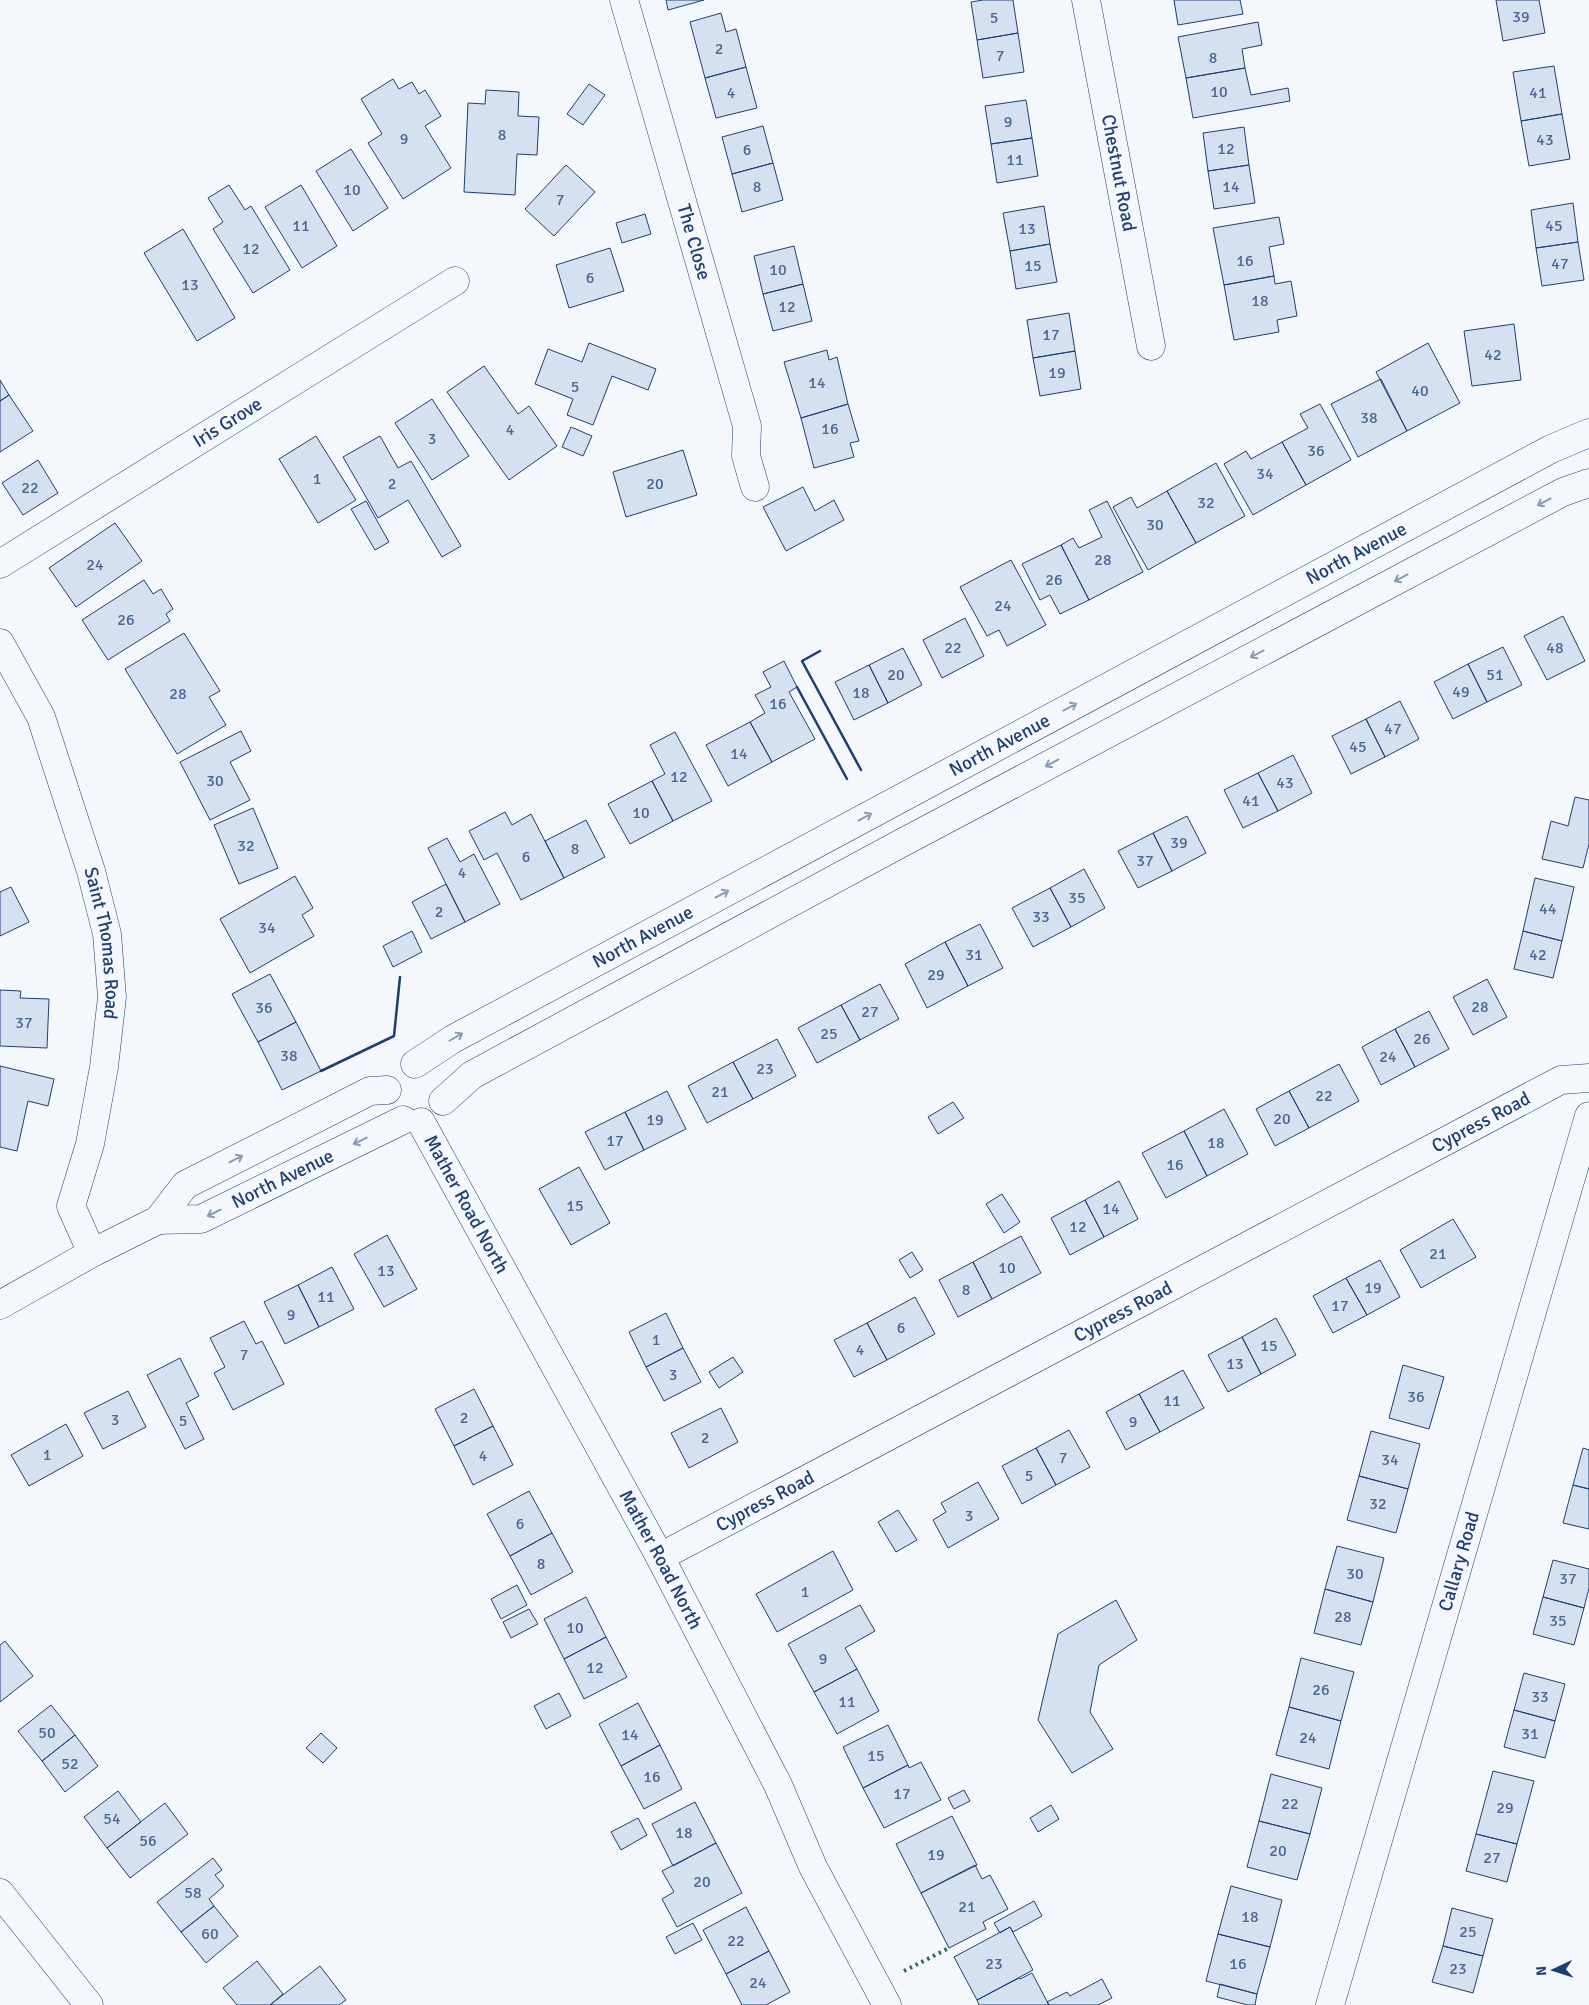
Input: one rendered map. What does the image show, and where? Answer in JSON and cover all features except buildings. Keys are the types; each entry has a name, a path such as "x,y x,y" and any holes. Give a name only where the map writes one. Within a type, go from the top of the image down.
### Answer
{"street":[{"name":"The Close","path":"624,0 747,426 746,456 756,487"},
{"name":"Chestnut Road","path":"1086,0 1151,346"},
{"name":"Iris Grove","path":"0,564 455,281"},
{"name":"North Avenue","path":"158,1220 185,1185 370,1091 387,1090 389,1082 399,1069 415,1064 453,1039 1543,454 1589,433"},
{"name":"North Avenue","path":"0,1304 92,1253 158,1220 201,1219 412,1121 435,1114 443,1101 472,1075 896,846 1563,492 1589,483"},
{"name":"Saint Thomas Road","path":"0,643 41,717 91,871 107,934 112,997 104,1067 90,1144 71,1206 92,1253"},
{"path":"415,1064 432,1069 438,1076 443,1083 443,1101"},
{"name":"Cypress Road","path":"660,1557 1561,1080 1589,1078"},
{"path":"387,1090 391,1109 412,1121"},
{"name":"Callary Road","path":"1330,2005 1589,1116"},
{"name":"Mather Road North","path":"412,1121 660,1557 778,1785 810,1861 886,2005"},
{"path":"0,1893 89,2005"}],"hedge":[{"path":"904,1971 949,1948"}],"wall":[{"path":"820,651 802,661 861,770"},
{"path":"797,687 847,779"},
{"path":"321,1071 394,1036 400,977"}]}
